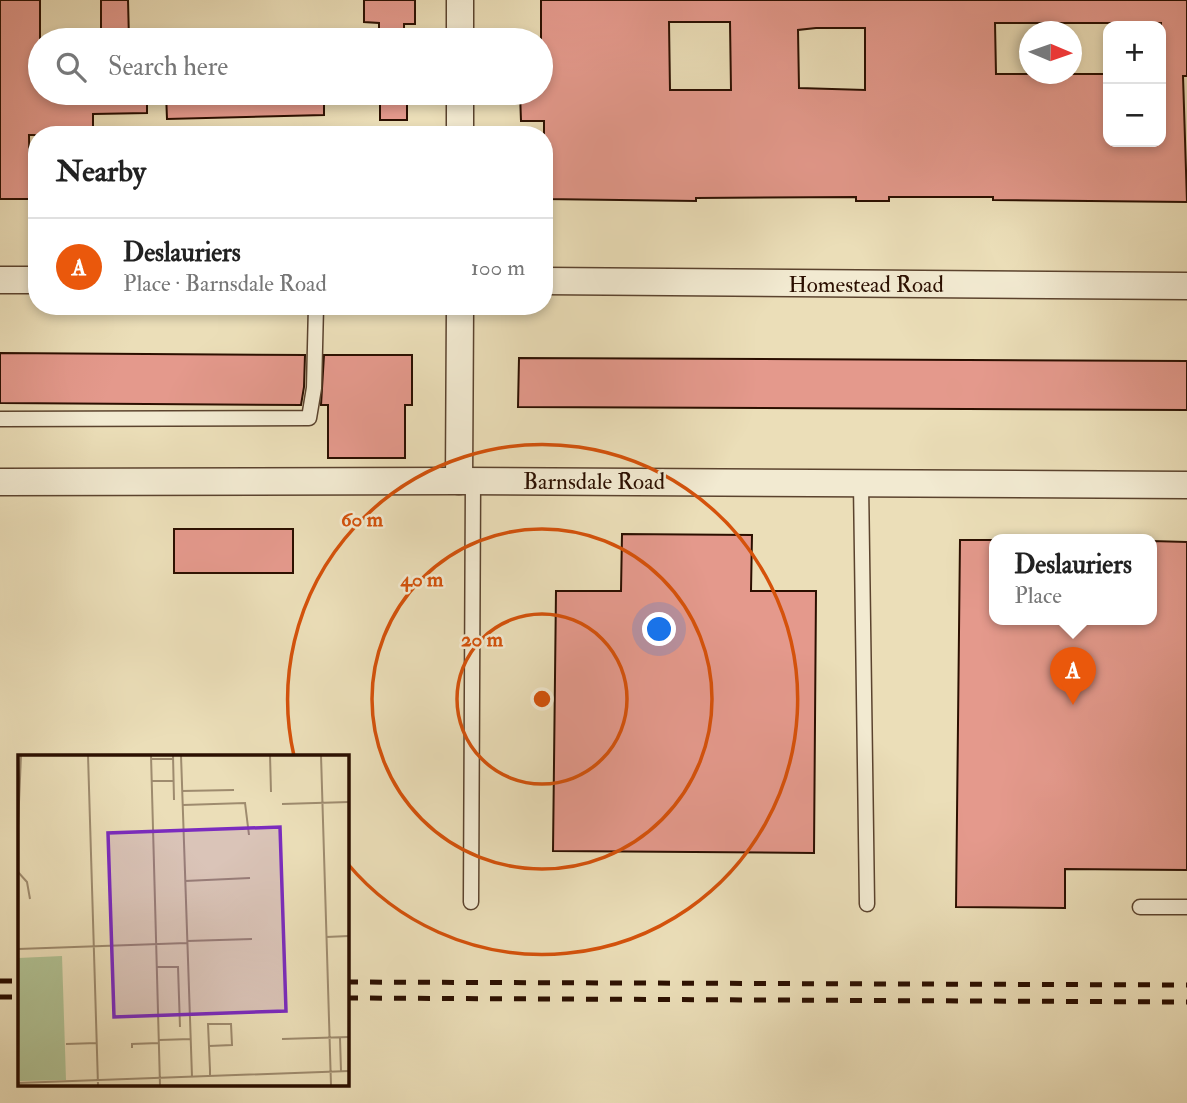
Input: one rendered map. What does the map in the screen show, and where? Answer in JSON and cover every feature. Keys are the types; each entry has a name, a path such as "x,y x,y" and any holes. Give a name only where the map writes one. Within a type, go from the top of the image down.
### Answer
{"street":[{"path":"460,0 460,28"},
{"path":"460,105 460,126"},
{"path":"0,280 28,280"},
{"name":"Homestead Road","path":"553,281 1187,286"},
{"path":"460,315 466,481"},
{"name":"Barnsdale Road","path":"0,482 466,481 1187,485"}],"lane":[{"path":"0,419 309,418 314,388 316,315"},
{"path":"466,481 471,902"},
{"path":"862,483 867,904"},
{"path":"1140,907 1187,906"}],"building":[{"path":"0,0 40,0 40,28 28,28 28,105 147,105 147,113 93,114 93,126 28,126 28,199 0,199"},
{"path":"101,0 128,0 129,28 101,28"},
{"path":"364,0 415,0 415,24 404,24 404,28 379,28 379,23 364,22"},
{"path":"541,0 1187,0 1187,76 1183,76 1187,202 993,200 993,197 889,197 889,201 856,201 856,197 696,198 696,201 553,199 553,126 544,126 544,121 521,121 520,105 553,105 553,28 541,28","holes":["669,22 730,22 731,90 670,90","865,28 865,90 799,88 798,30"]},
{"path":"166,105 324,105 324,115 167,119"},
{"path":"380,105 407,105 407,120 380,120"},
{"path":"0,353 305,355 304,387 301,405 0,403"},
{"path":"324,355 412,355 412,405 405,405 405,458 328,458 328,405 321,405"},
{"path":"519,358 1187,361 1187,410 518,407"},
{"path":"174,529 293,529 293,573 174,573"},
{"path":"622,534 752,535 751,591 816,591 814,853 553,851 556,591 621,591"},
{"path":"960,540 989,540 989,625 1157,625 1157,541 1187,542 1187,870 1065,869 1065,908 956,907"}],"railway":[{"path":"0,981 18,981"},
{"path":"348,982 1187,985"},
{"path":"0,997 18,997"},
{"path":"348,998 1187,1002"}],"place":[{"name":"Deslauriers","path":"1073,705"}]}
